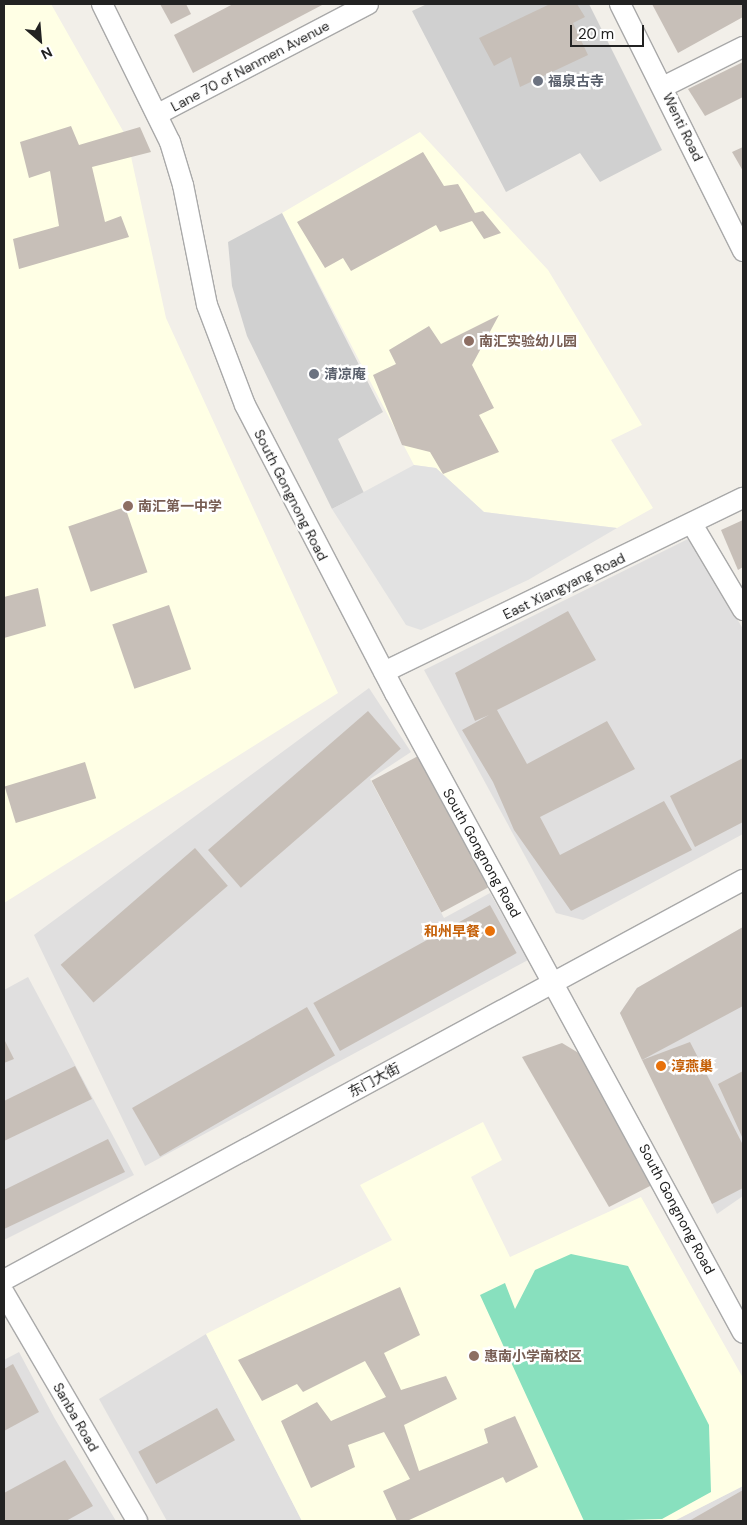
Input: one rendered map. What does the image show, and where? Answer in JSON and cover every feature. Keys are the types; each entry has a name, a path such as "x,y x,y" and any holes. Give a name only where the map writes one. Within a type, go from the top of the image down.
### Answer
{"street":[{"name":"South Gongnong Road","path":"102,4 158,114 180,171 205,297 230,371 384,672 743,1333"},
{"name":"Lane 70 of Nanmen Avenue","path":"158,114 368,4"},
{"name":"Wenti Road","path":"620,4 743,251"},
{"path":"663,88 743,47"},
{"name":"East Xiangyang Road","path":"384,672 743,498"},
{"path":"692,524 743,610"},
{"name":"东门大街","path":"4,1280 743,880"},
{"name":"Sanba Road","path":"4,1293 137,1521"}],"shaded area":[{"name":"南汇第一中学","path":"4,4 51,4 127,138 166,318 338,693 4,903"},
{"name":"福泉古寺","path":"427,4 589,4 662,150 600,182 580,153 506,192 412,11"},
{"name":"南汇实验幼儿园","path":"420,132 548,270 642,425 611,440 653,508 617,528 484,512 436,468 414,465 282,213"},
{"name":"清凉庵","path":"282,213 383,412 338,439 364,493 332,509 247,336 232,286 228,242"},
{"path":"414,465 436,468 484,512 617,528 528,580 421,630 406,625 332,509"},
{"path":"690,538 743,629 743,834 583,920 556,913 424,670"},
{"path":"369,688 411,752 370,779 444,918 490,893 528,960 145,1166 34,935"},
{"path":"743,927 743,1196 717,1214 620,1013 637,988"},
{"path":"28,977 134,1175 4,1240 4,990"},
{"name":"惠南小学南校区","path":"483,1122 502,1160 471,1177 510,1257 641,1197 743,1378 743,1486 674,1521 302,1521 206,1334 392,1240 360,1185"},
{"path":"206,1334 302,1521 167,1521 99,1399"},
{"path":"19,1352 55,1419 116,1521 4,1521 4,1360"},
{"path":"743,1486 743,1521 674,1521"}],"green space":[{"path":"571,1254 628,1266 709,1425 711,1492 662,1519 584,1521 480,1295 505,1283 515,1309 535,1270"}],"building":[{"path":"160,4 186,4 191,14 171,24"},
{"path":"233,4 324,4 193,73 174,35"},
{"path":"550,4 577,4 585,17 573,23 588,55 520,87 511,57 494,66 479,38"},
{"path":"652,4 743,4 743,17 678,53"},
{"path":"743,62 743,97 705,116 688,89"},
{"path":"71,126 79,145 140,127 151,152 92,167 105,222 121,216 129,237 19,269 13,239 59,226 50,171 29,178 20,142"},
{"path":"743,147 743,171 732,152"},
{"path":"423,152 444,186 458,184 475,213 483,211 501,233 484,239 472,221 440,232 436,225 351,271 343,258 325,268 297,222"},
{"path":"499,315 472,365 494,408 479,415 499,452 443,474 430,452 402,445 373,375 396,364 389,350 429,326 441,344"},
{"path":"125,507 147,572 91,592 68,527"},
{"path":"743,520 743,567 738,570 721,530"},
{"path":"38,588 46,626 4,638 4,597"},
{"path":"169,605 191,669 134,689 112,625"},
{"path":"568,611 596,660 497,710 527,764 607,721 635,769 540,817 560,855 664,801 692,850 571,911 514,830 493,782 462,730 489,715 475,721 455,673"},
{"path":"368,711 401,749 241,888 208,850"},
{"path":"420,755 490,887 441,912 371,781"},
{"path":"743,758 743,822 695,847 670,796"},
{"path":"85,762 96,798 16,823 5,787"},
{"path":"195,848 228,886 93,1003 61,965"},
{"path":"490,905 517,953 340,1051 313,1003"},
{"path":"743,927 743,1006 642,1060 620,1013 637,988"},
{"path":"307,1007 335,1055 160,1156 132,1108"},
{"path":"4,1039 14,1059 4,1063"},
{"path":"690,1042 743,1145 743,1188 712,1204 642,1060"},
{"path":"562,1043 582,1055 652,1185 609,1207 522,1057"},
{"path":"75,1066 92,1099 4,1141 4,1101"},
{"path":"743,1071 743,1139 718,1084"},
{"path":"108,1139 125,1172 4,1229 4,1190"},
{"path":"400,1287 420,1335 384,1353 401,1390 446,1376 457,1399 404,1425 419,1471 488,1443 484,1429 515,1416 538,1467 506,1483 503,1477 407,1521 397,1521 383,1491 410,1479 384,1432 348,1445 355,1467 311,1488 281,1421 317,1402 331,1421 386,1397 365,1361 303,1392 297,1384 262,1401 238,1360"},
{"path":"13,1364 39,1412 4,1431 4,1369"},
{"path":"217,1408 235,1440 156,1484 138,1452"},
{"path":"65,1460 93,1506 66,1521 4,1521 4,1493"},
{"path":"743,1490 743,1521 689,1521"}],"place":[{"name":"福泉古寺","path":"538,81"},
{"name":"南汇实验幼儿园","path":"469,341"},
{"name":"清凉庵","path":"314,374"},
{"name":"南汇第一中学","path":"128,506"},
{"name":"和州早餐","path":"490,931"},
{"name":"淳燕巢","path":"661,1066"},
{"name":"惠南小学南校区","path":"474,1356"}]}
